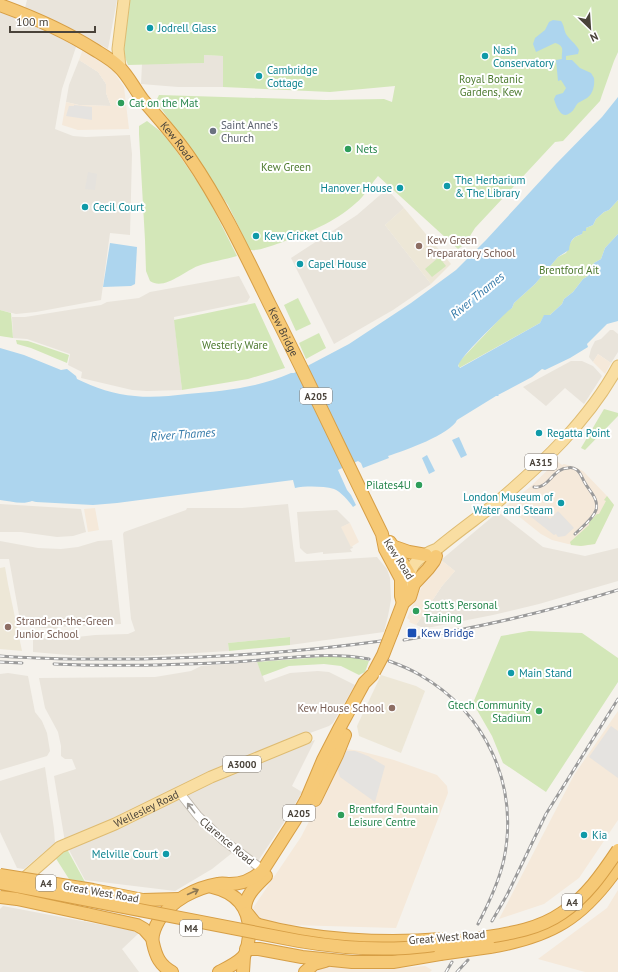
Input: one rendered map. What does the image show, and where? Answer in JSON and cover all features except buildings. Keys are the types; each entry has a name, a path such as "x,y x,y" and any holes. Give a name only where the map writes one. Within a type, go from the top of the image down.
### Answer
{"highway":[{"name":"A205","path":"0,5 39,20 81,41 120,67"},
{"name":"Kew Road","path":"120,67 143,100 176,138 200,173 258,280"},
{"name":"Kew Bridge","path":"258,280 372,514"},
{"name":"Kew Road","path":"372,514 382,534 385,549 408,578"},
{"name":"Kew Road","path":"382,534 388,539 408,578"},
{"path":"392,546 409,552 433,553"},
{"name":"A315","path":"408,578 428,570 434,561 433,553"},
{"name":"A205","path":"246,911 246,899 268,874 310,808 337,755 338,750 364,699 373,673 383,655 392,632 402,598 400,578 408,578 410,597 402,598"},
{"name":"A205","path":"208,886 220,883 231,884 247,882 263,870 295,820 307,798 323,760 340,727 364,683 373,673"},
{"name":"Great West Road","path":"208,886 220,889 233,896 255,923 259,925 309,935 355,939 407,941 442,939 504,931 532,924 546,918 572,902 592,881 618,844"},
{"name":"M4","path":"0,883 299,941 376,949 406,948 503,935 548,922 561,914 585,895 618,850"},
{"name":"M4","path":"0,891 298,948 346,955 391,956 497,943 520,939 536,934 565,920 578,911 600,888 618,863"},
{"name":"Great West Road","path":"245,953 259,949 302,957 377,963 490,947 521,941 537,936 566,921 592,901 618,867"},
{"name":"Great West Road","path":"0,874 143,900 179,899"},
{"path":"172,972 161,968 156,957 152,938 157,923 164,913 179,899 208,886"},
{"name":"A4","path":"0,897 16,899 138,925 152,938"},
{"path":"243,972 249,933 246,911"},
{"path":"219,972 234,964 245,953"},
{"path":"302,957 304,962 304,972"},
{"path":"304,972 314,964 328,960"}],"main road":[{"name":"Kew Road","path":"120,67 118,49 124,0"},
{"name":"A315","path":"433,553 496,503 542,461 580,421 607,385 618,366"},
{"name":"Wellesley Road","path":"0,902 60,847 147,810 179,792 235,767 306,738"}],"street":[{"name":"Clarence Road","path":"179,792 198,816 223,840 263,870"}],"shaded area":[{"path":"27,0 117,0 108,49 80,33 25,8"},
{"path":"0,12 34,24 76,47 62,89 55,129 73,136 86,137 130,135 132,154 130,235 110,233 101,300 36,312 16,314 0,310"},
{"path":"83,49 106,64 114,72 124,87 129,129 78,130 62,125 66,102 79,105 111,106 106,93 106,84 98,72 79,60"},
{"path":"204,55 223,56 223,87 178,87 141,84 142,64 204,63"},
{"path":"79,60 98,72 106,84 106,93 111,106 79,105 66,102 69,85"},
{"path":"74,105 92,107 92,120 66,116 69,106"},
{"path":"88,172 97,174 95,190 85,189"},
{"path":"387,189 404,208 385,225 431,284 393,310 334,344 291,258 357,215"},
{"name":"Kew Green Preparatory School","path":"404,208 451,264 431,284 385,225"},
{"path":"239,276 250,297 247,302 174,317 182,390 132,390 81,378 82,372 68,365 70,354 27,339 13,338 12,317 25,317 101,305 107,302 139,298 150,292"},
{"path":"610,330 613,330 618,334 618,352 611,363 598,354 593,362 589,357 595,341 601,339"},
{"path":"598,354 611,363 605,374 593,362"},
{"path":"571,361 582,361 593,366 602,376 584,404 565,388 546,406 523,387"},
{"name":"London Museum of Water and Steam","path":"557,461 562,465 564,464 575,467 583,471 614,505 595,544 581,546 552,540 541,534 507,507 507,505 530,487"},
{"path":"0,504 81,509 86,532 73,536 57,537 21,532 0,532"},
{"path":"288,504 295,562 377,557 387,569 390,578 391,600 384,632 290,645 289,637 228,643 229,651 145,656 91,657 33,652 33,640 36,638 59,639 95,635 128,634 135,631 131,619 124,532 186,510 187,508 242,508"},
{"path":"95,508 99,530 88,532 84,509"},
{"path":"538,508 550,519 558,511 574,528 565,536 558,537 556,534 554,535 530,516"},
{"path":"337,510 350,523 342,527 353,548 350,549 352,552 323,554 323,552 307,554 304,552 300,548 297,512"},
{"path":"498,512 543,547 585,556 618,548 618,581 539,604 493,615 432,627 424,628 416,625 442,586 455,571 441,560"},
{"path":"350,523 359,542 351,547 341,527"},
{"path":"112,540 121,624 58,627 57,629 21,626 9,559 0,559 0,541 38,548 61,549 78,547 98,541"},
{"path":"441,560 455,571 442,586 416,625 409,622 410,620 407,618 425,580"},
{"name":"Strand-on-the-Green Junior School","path":"5,567 22,651 0,649 0,568"},
{"path":"257,662 265,682 290,673 318,671 329,672 355,685 333,723 329,726 204,774 166,794 65,842 54,776 76,769 72,759 65,759 61,756 61,746 58,732 45,708 39,678 155,677 191,671 201,666"},
{"path":"8,673 28,676 35,712 42,721 47,733 50,751 47,756 0,770 0,674"},
{"name":"Kew House School","path":"381,675 416,686 425,691 401,753 359,736 357,726"},
{"path":"618,711 618,820 579,878 544,904 499,919 574,775"},
{"path":"611,726 618,731 618,778 589,757"},
{"path":"315,740 292,786 302,792 258,861 225,837 200,815 187,796 187,793 277,754"},
{"path":"347,749 394,760 437,775 447,786 448,793 396,928 291,925 260,919 253,908 301,837 323,794 339,755"},
{"path":"347,751 355,751 368,756 385,766 375,802 340,777 337,767 341,755"},
{"path":"45,767 55,843 24,869 17,868 0,832 0,781"},
{"path":"178,799 195,820 232,853 212,869 175,891 85,880 68,848 130,824"},
{"path":"618,890 618,972 585,972 538,959 607,908"},
{"path":"3,906 140,932 122,949 139,972 0,972 0,909"},
{"path":"326,966 388,969 425,966 432,970 430,972 314,972"}],"green space":[{"name":"Royal Botanic Gardens, Kew","path":"130,0 618,0 618,52 600,101 563,141 555,142 475,228 465,244 458,249 378,176 365,194 338,217 310,231 280,243 261,249 250,250 228,205 156,101 159,95 326,100 384,99 392,102 395,86 330,92 223,87 223,56 204,55 204,63 128,65 123,52"},
{"path":"147,121 160,131 173,146 207,196 237,256 192,268 174,279 161,284 150,281 146,271 139,126"},
{"name":"Brentford Ait","path":"618,200 618,234 605,248 601,259 594,263 588,276 583,279 573,292 564,299 562,304 550,315 544,316 540,323 459,368 458,363 508,310 512,308 514,303 535,284 558,257 566,253 569,248 569,244 575,237 582,234 586,228 593,225 596,219 604,212 609,210"},
{"path":"439,257 446,266 432,277 425,269"},
{"path":"298,298 311,324 296,331 284,305"},
{"name":"Westerly Ware","path":"255,303 285,368 248,379 182,390 174,320"},
{"path":"0,310 11,313 13,338 0,336"},
{"path":"319,333 326,348 306,359 299,343"},
{"path":"16,340 28,341 69,355 67,363 31,348 17,344"},
{"path":"604,409 618,413 618,416 585,450 581,448"},
{"path":"607,496 614,505 595,544 581,546 571,545 570,542 589,525 589,522 597,514 599,514"},
{"name":"Gtech Community Stadium","path":"529,631 582,633 618,658 618,682 546,792 503,763 492,736 473,703 501,636"},
{"path":"290,637 290,645 229,651 228,643"},
{"path":"334,656 351,657 369,661 365,672 359,675 341,666 324,664 289,666 262,676 257,662"},
{"path":"67,849 85,882 69,879 55,857 60,852"}],"water":[{"path":"553,20 561,21 566,34 579,50 578,54 566,56 566,60 572,60 580,68 591,73 594,78 594,86 591,94 578,103 573,111 567,115 564,115 559,111 554,99 556,95 563,93 566,88 561,80 558,81 556,60 562,59 562,48 555,43 536,52 533,44 535,38 545,30 549,22"},
{"name":"River Thames","path":"618,97 618,200 609,210 604,212 596,219 593,225 586,228 586,231 583,231 582,234 572,239 569,250 558,257 535,284 514,303 512,308 496,322 473,347 458,366 460,368 540,323 544,315 550,315 562,304 564,299 573,292 583,279 588,276 594,263 601,259 605,248 618,234 618,321 607,324 587,344 588,347 570,358 545,370 542,369 532,377 498,395 499,396 496,396 457,420 446,431 437,436 363,468 361,463 358,461 338,470 356,505 353,507 344,496 334,489 325,487 295,488 293,480 93,505 32,501 20,503 0,500 0,348 24,355 61,370 67,369 76,376 77,379 98,388 120,394 141,397 213,392 240,388 294,373 349,344 411,303 456,270 602,117"},
{"path":"110,243 137,247 135,284 131,286 103,287"},
{"path":"459,437 467,455 461,458 452,440"},
{"path":"427,455 435,471 429,474 422,458"}],"railway":[{"path":"534,487 544,485 558,471 563,469 571,468 578,471 594,496 597,506 592,517 575,534"},
{"path":"404,640 512,619 618,590"},
{"path":"0,656 71,659 172,658 292,651 381,641"},
{"path":"54,664 167,665 319,656 369,659"},
{"path":"389,661 420,675 443,691 463,709 480,730 492,753 501,778 506,804 507,831 504,859 493,892 478,924"},
{"path":"0,662 22,663"},
{"path":"492,921 507,895 546,814 618,699"},
{"path":"457,972 468,960"},
{"path":"446,972 452,962"}],"place":[{"name":"Jodrell Glass","path":"150,28"},
{"name":"Nash Conservatory","path":"485,56"},
{"name":"Cambridge Cottage","path":"259,76"},
{"name":"Cat on the Mat","path":"121,103"},
{"name":"Saint Anne's Church","path":"213,131"},
{"name":"Nets","path":"348,149"},
{"name":"The Herbarium & The Library","path":"447,186"},
{"name":"Hanover House","path":"400,188"},
{"name":"Cecil Court","path":"85,207"},
{"name":"Kew Cricket Club","path":"256,236"},
{"name":"Kew Green Preparatory School","path":"419,246"},
{"name":"Capel House","path":"300,264"},
{"name":"Regatta Point","path":"539,433"},
{"name":"Pilates4U","path":"419,485"},
{"name":"London Museum of Water and Steam","path":"561,503"},
{"name":"Scott's Personal Training","path":"416,611"},
{"name":"Strand-on-the-Green Junior School","path":"8,627"},
{"name":"Kew Bridge","path":"412,633"},
{"name":"Main Stand","path":"511,673"},
{"name":"Kew House School","path":"392,708"},
{"name":"Gtech Community Stadium","path":"539,711"},
{"name":"Brentford Fountain Leisure Centre","path":"341,815"},
{"name":"Kia","path":"584,835"},
{"name":"Melville Court","path":"166,854"}],"park label":[{"name":"Kew Green","path":"286,167"}]}
